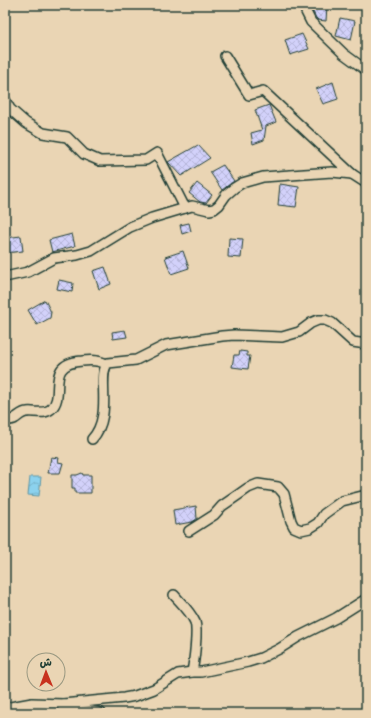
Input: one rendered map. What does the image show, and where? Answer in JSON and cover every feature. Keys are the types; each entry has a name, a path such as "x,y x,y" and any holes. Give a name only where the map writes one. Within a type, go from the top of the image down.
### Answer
{"street":[{"path":"305,5 306,12 311,22 344,54 366,70"},
{"path":"225,56 249,95 263,91 352,174 366,183"},
{"path":"5,100 10,109 26,123 43,133 67,137 84,154 100,161 146,160 157,153 185,208"},
{"path":"5,277 28,272 54,258 87,252 130,227 185,208 196,206 209,210 214,209 234,188 242,183 263,176 332,172 352,174"},
{"path":"5,421 15,418 25,412 40,413 47,412 51,409 55,403 59,373 66,366 78,361 100,361 106,364 114,361 136,360 162,347 177,343 228,335 282,337 299,332 311,323 318,320 325,320 332,323 354,342 366,344"},
{"path":"92,439 97,433 102,422 105,400 104,371 106,364"},
{"path":"190,531 214,515 222,506 248,488 258,484 278,487 284,494 294,527 301,530 310,528 318,523 324,514 342,501 366,495"},
{"path":"174,595 182,603 195,623 195,654 192,672"},
{"path":"5,708 32,703 63,704 135,696 163,684 178,674 223,668 261,658 366,599"},
{"path":"63,704 63,710 91,711 101,713"}],"water":[{"path":"30,477 41,477 39,496 28,495"}],"building":[{"path":"312,5 327,5 326,21 318,20 316,18"},
{"path":"340,18 355,21 351,40 336,36"},
{"path":"302,34 309,49 290,55 285,40"},
{"path":"333,82 338,99 323,104 316,89"},
{"path":"269,105 276,122 266,126 264,140 253,144 251,133 262,130 255,110"},
{"path":"198,145 210,158 181,176 168,162"},
{"path":"223,165 234,181 222,190 210,172"},
{"path":"197,183 212,195 206,203 200,202 189,193"},
{"path":"280,184 299,187 296,207 278,205"},
{"path":"189,223 191,231 182,234 180,225"},
{"path":"72,234 75,246 52,252 49,240"},
{"path":"21,236 23,251 6,253 5,238"},
{"path":"229,238 243,239 241,258 228,257"},
{"path":"183,251 189,268 171,274 165,257"},
{"path":"105,267 111,284 99,289 93,271"},
{"path":"59,280 73,283 72,292 57,289"},
{"path":"45,300 51,312 50,318 37,325 28,310"},
{"path":"125,330 127,337 113,339 112,332"},
{"path":"240,351 247,352 247,356 250,356 248,369 232,367 234,355 239,355"},
{"path":"51,457 59,458 58,462 63,463 60,473 48,473"},
{"path":"82,473 83,475 91,475 91,493 75,493 75,488 72,488 72,475"},
{"path":"196,506 197,519 192,522 175,525 173,510"}]}
